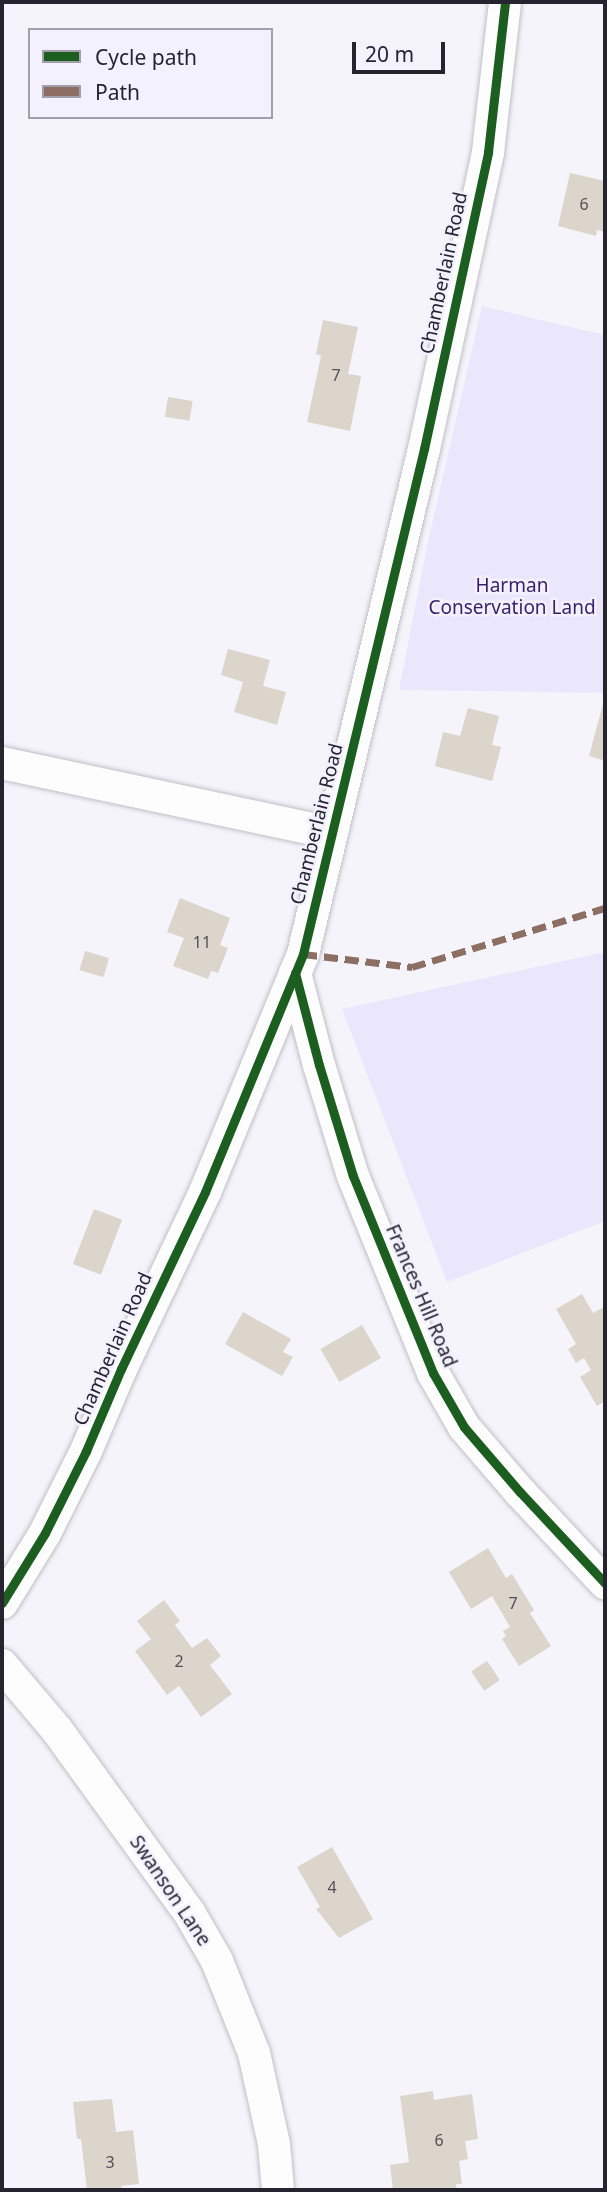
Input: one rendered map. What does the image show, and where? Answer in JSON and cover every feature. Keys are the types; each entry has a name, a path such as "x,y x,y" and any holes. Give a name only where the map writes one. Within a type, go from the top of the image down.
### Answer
{"street":[{"name":"Chamberlain Road","path":"2,1603 45,1533 86,1451 121,1369 205,1192 295,973 332,833 425,449 488,152 505,2"},
{"path":"2,763 332,833"},
{"name":"Frances Hill Road","path":"295,973 319,1065 353,1176 433,1373 464,1427 605,1583"},
{"name":"Swanson Lane","path":"2,1665 57,1730 190,1914 216,1961 254,2053 274,2144 278,2190"}],"green space":[{"name":"Harman Conservation Land","path":"482,306 605,335 605,693 399,690 428,541"},
{"path":"605,952 605,1221 447,1282 342,1009"}],"building":[{"path":"570,173 605,181 605,232 597,230 596,236 558,226"},
{"path":"323,320 358,327 348,374 361,376 350,431 307,422 321,356 316,354"},
{"path":"168,397 193,401 190,421 165,417"},
{"path":"228,649 270,660 263,686 286,692 277,725 234,712 243,682 221,675"},
{"path":"605,700 605,761 589,756"},
{"path":"468,708 499,716 492,745 501,747 492,781 435,766 443,732 460,736"},
{"path":"180,898 230,918 220,945 228,948 218,973 211,971 208,979 173,966 184,938 167,932"},
{"path":"85,951 109,958 104,977 79,970"},
{"path":"94,1209 122,1220 101,1275 73,1264"},
{"path":"582,1294 593,1313 604,1307 605,1309 605,1401 597,1406 580,1377 591,1370 584,1358 576,1363 568,1349 576,1344 556,1309"},
{"path":"243,1312 291,1339 283,1352 293,1357 282,1376 225,1344"},
{"path":"362,1325 381,1358 339,1382 320,1349"},
{"path":"488,1548 506,1578 512,1574 534,1610 530,1613 551,1646 519,1666 502,1639 506,1636 503,1631 510,1627 492,1596 471,1609 449,1572"},
{"path":"164,1600 180,1621 175,1625 192,1648 207,1638 221,1656 210,1665 232,1694 201,1717 179,1686 167,1695 135,1651 151,1639 137,1621"},
{"path":"487,1661 500,1680 484,1691 471,1672"},
{"path":"332,1847 373,1919 339,1938 316,1909 320,1907 297,1867"},
{"path":"433,2091 434,2100 472,2094 478,2139 465,2141 468,2159 459,2161 462,2184 456,2184 457,2190 393,2190 390,2165 409,2162 400,2096"},
{"path":"112,2099 116,2132 133,2130 139,2184 121,2186 122,2190 87,2190 73,2102"}],"marked path":[{"path":"303,954 412,967 605,908"}],"cycle path":[{"path":"2,1603 45,1533 86,1451 121,1369 205,1192 303,954 424,449 488,152 505,2"},
{"path":"295,973 319,1065 353,1176 433,1373 464,1427 605,1583"}]}
